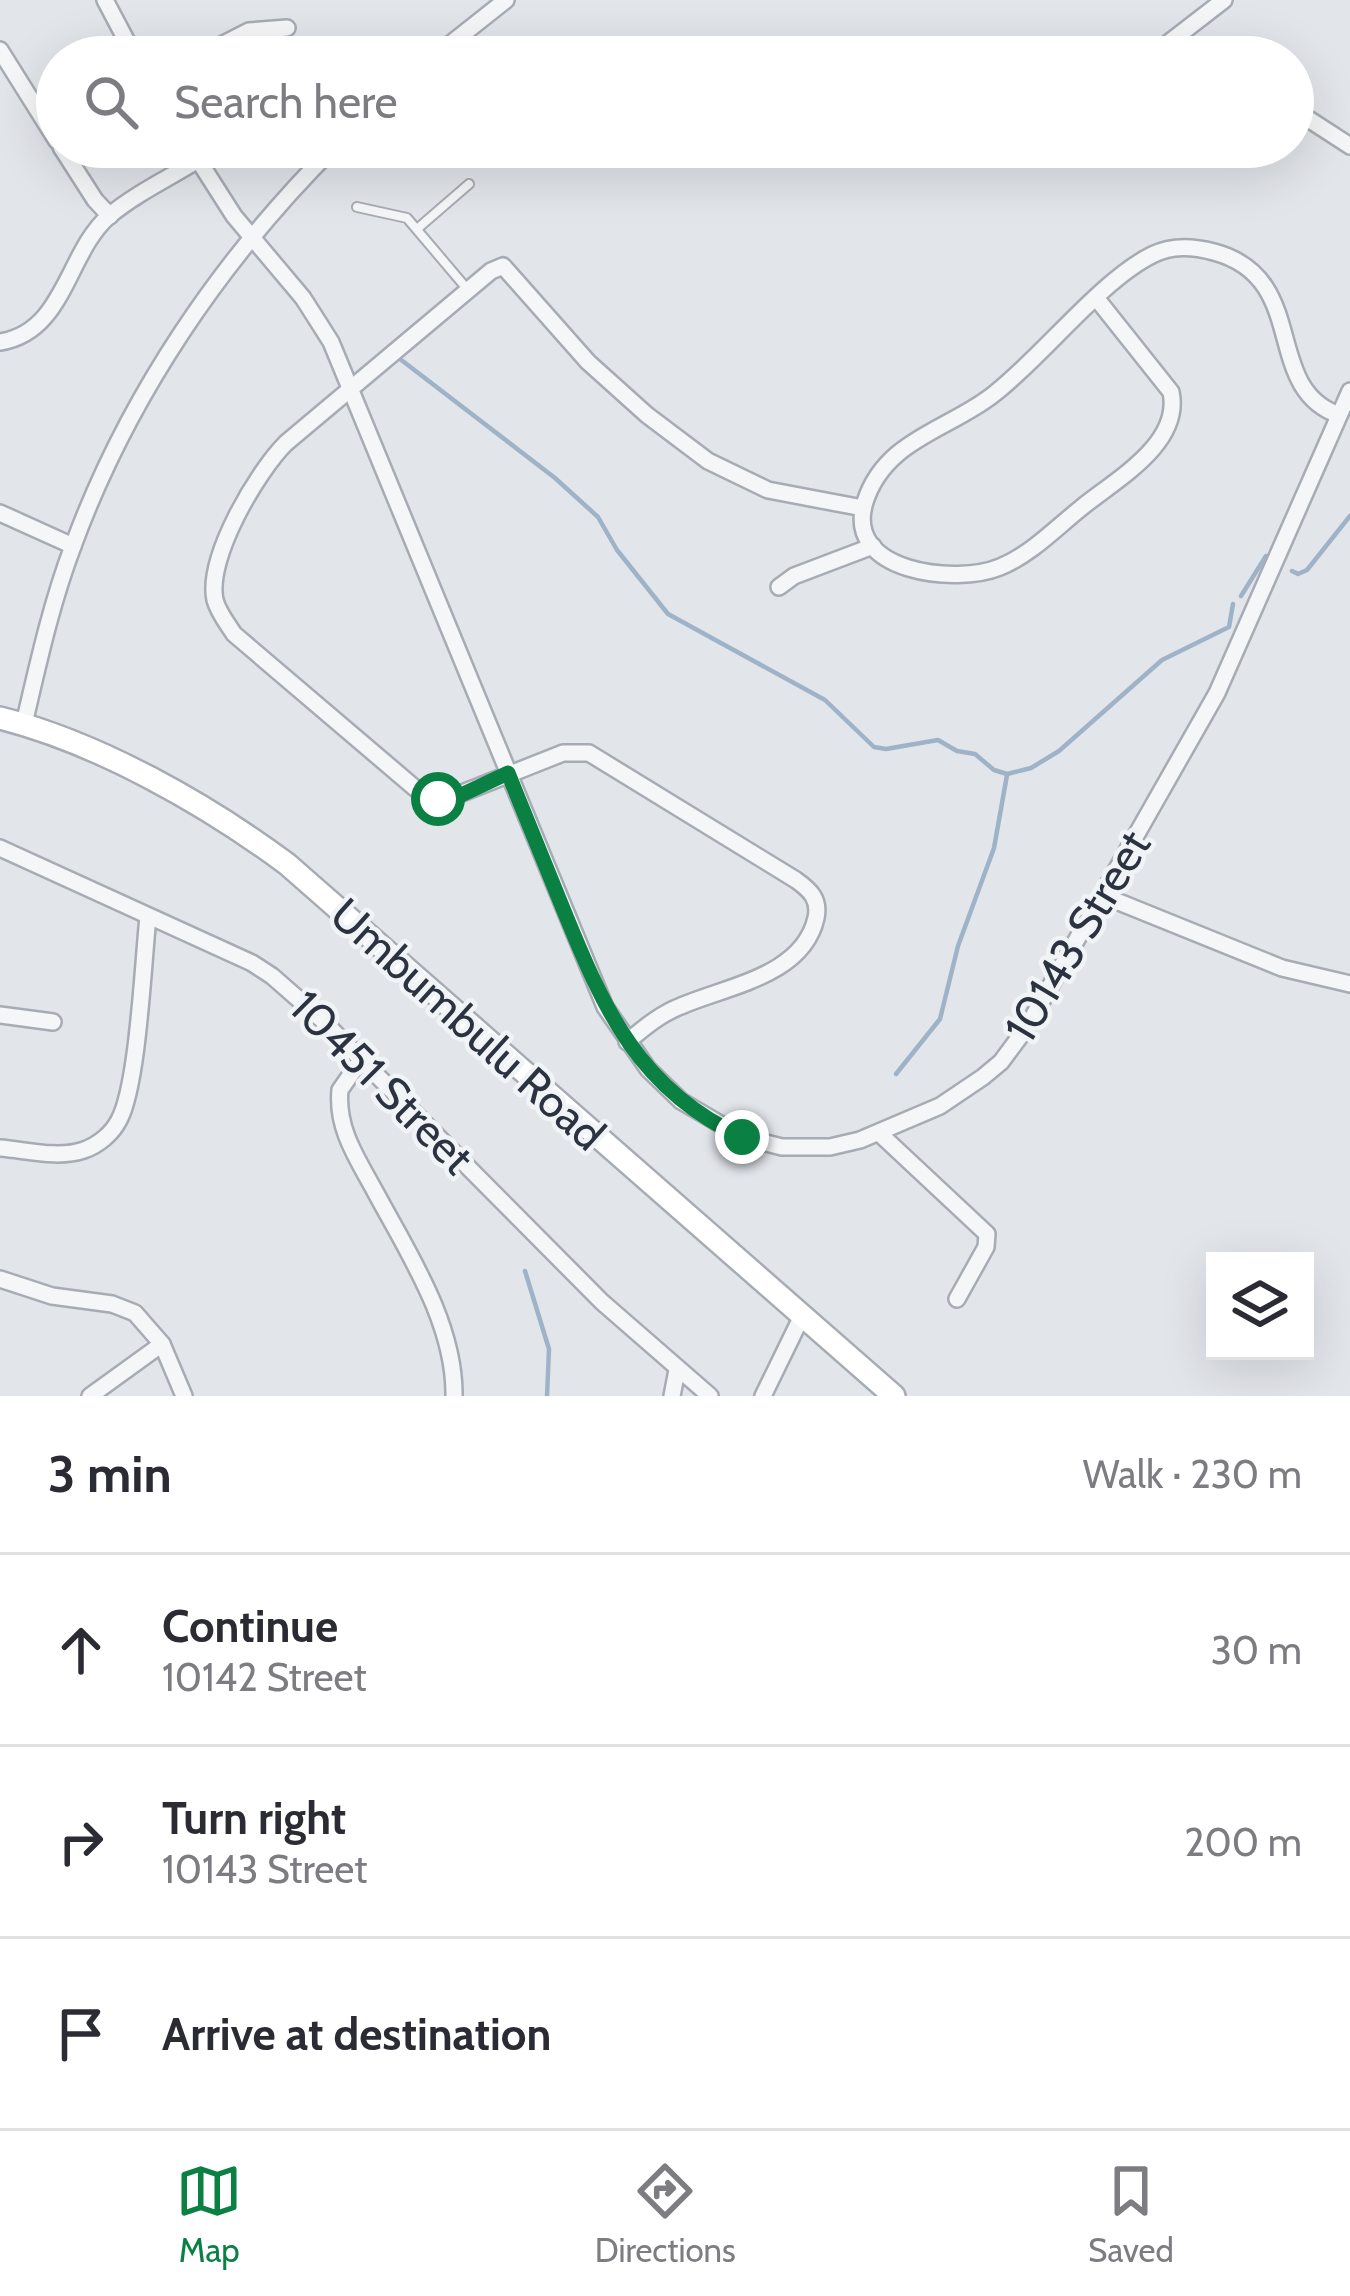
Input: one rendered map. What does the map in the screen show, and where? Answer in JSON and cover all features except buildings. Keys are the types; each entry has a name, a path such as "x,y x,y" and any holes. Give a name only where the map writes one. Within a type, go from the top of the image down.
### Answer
{"main road":[{"name":"Umbumbulu Road","path":"0,718 82,747 188,800 272,853 894,1396"}],"street":[{"path":"105,0 124,36"},
{"path":"461,36 506,0"},
{"path":"1177,36 1223,0"},
{"path":"239,36 287,28"},
{"path":"0,50 36,107"},
{"path":"1314,123 1350,146"},
{"path":"74,168 110,216"},
{"path":"0,342 18,337 52,309 92,238 110,216 174,168"},
{"name":"10143 Street","path":"204,168 250,238 303,298 331,342 594,983 627,1042 682,1101 742,1137 808,1149 879,1133 964,1092 1001,1062 1028,1028 1232,662 1350,391"},
{"path":"24,724 44,637 97,487 171,349 250,238 315,168"},
{"path":"1097,299 1171,392 1173,411 1155,445 1033,547 1000,567 972,573 922,572 890,563 866,534 863,508 876,480 903,447 983,403 1097,299 1144,260 1169,249 1199,248 1231,257 1254,276 1276,305 1303,392 1340,415"},
{"path":"627,1042 679,1006 771,971 788,959 811,932 817,908 814,897 796,880 600,758 563,753 447,799 416,789 234,634 216,604 214,587 226,542 262,470 286,443 498,267 508,269 600,373 708,461 768,490 863,508"},
{"path":"0,514 73,545"},
{"path":"779,587 794,576 873,547"},
{"name":"10451 Street","path":"0,848 272,976 602,1302 710,1396"},
{"path":"1104,896 1282,968 1350,984"},
{"path":"0,1148 80,1151 101,1141 120,1118 132,1061 148,917"},
{"path":"0,1015 53,1022"},
{"path":"361,1060 340,1090 344,1132 428,1294 450,1355 454,1396"},
{"path":"879,1133 987,1234 986,1247 957,1299"},
{"path":"0,1279 52,1295 123,1307 143,1319 162,1344 184,1396"},
{"path":"763,1396 801,1318"},
{"path":"89,1396 162,1344"},
{"path":"672,1396 677,1370"}],"lane":[{"path":"418,230 469,184"},
{"path":"357,207 405,217 468,290"}],"waterway":[{"path":"400,359 555,478 598,517 617,550 668,614 825,700 874,747 938,740 975,754 1007,774 1031,768 1059,751 1162,660 1229,627 1233,604"},
{"path":"1292,571 1307,570 1350,516"},
{"path":"1241,596 1266,556 1269,558"},
{"path":"896,1074 940,1019 958,946 994,848 1007,775"},
{"path":"525,1271 549,1349 547,1396"}],"route":[{"path":"438,799 457,797 508,773 615,1026 648,1069 682,1101 742,1137"}]}
